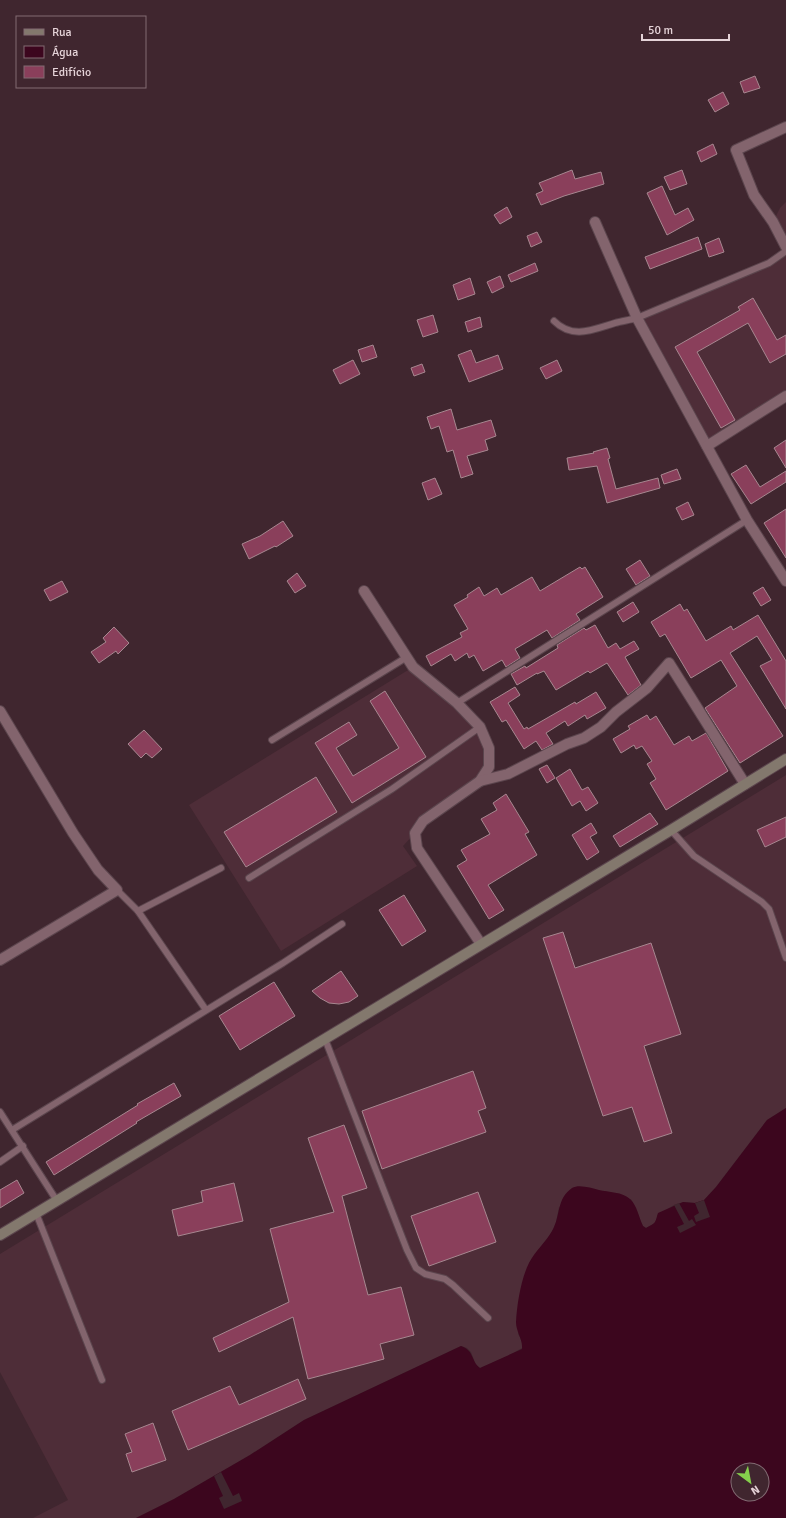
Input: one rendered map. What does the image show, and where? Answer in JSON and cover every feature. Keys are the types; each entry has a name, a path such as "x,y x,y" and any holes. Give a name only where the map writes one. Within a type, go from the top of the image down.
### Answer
{"street":[{"path":"786,127 736,150 754,195 773,222 786,247"},
{"path":"595,222 637,318 748,520 786,581"},
{"path":"707,446 786,396"},
{"path":"364,591 413,667 457,703 480,727 489,748 489,767 480,781"},
{"path":"481,944 417,848 416,833 423,821 480,781 508,774 590,734 601,727 616,712 647,688 669,663 745,784"},
{"path":"0,711 72,833 98,870 117,890 0,960"},
{"path":"0,1235 786,759"}],"lane":[{"path":"554,322 569,330 591,332 616,323 637,318 769,263 786,251"},
{"path":"457,703 748,520"},
{"path":"272,740 407,657"},
{"path":"249,878 392,789 480,727"},
{"path":"671,830 694,856 762,902 769,909 786,958"},
{"path":"138,911 221,868"},
{"path":"117,890 138,911 206,1010"},
{"path":"12,1130 342,924"},
{"path":"325,1039 406,1250 416,1268 425,1274 445,1279 488,1318"},
{"path":"0,1112 57,1201"},
{"path":"0,1162 23,1146"},
{"path":"36,1213 102,1380"}],"shaded area":[{"path":"786,202 786,247 773,222 780,208"},
{"path":"786,251 786,396 707,446 637,318 769,263"},
{"path":"413,667 480,727 489,767 415,833 403,846 417,866 281,951 189,805"},
{"path":"786,775 786,1108 767,1120 716,1187 704,1200 695,1203 683,1202 674,1205 657,1215 657,1220 655,1223 646,1228 643,1226 631,1199 559,1207 552,1232 529,1263 518,1334 523,1343 522,1348 508,1356 480,1368 476,1365 471,1352 467,1348 461,1346 304,1420 250,1455 174,1499 136,1518 33,1518 68,1500 0,1372 0,1254"}],"water":[{"path":"786,1108 786,1518 136,1518 174,1499 250,1455 304,1420 461,1346 471,1353 475,1362 480,1368 522,1349 516,1322 518,1300 526,1269 531,1259 552,1231 557,1220 563,1197 572,1188 582,1186 589,1187 627,1197 636,1208 643,1226 646,1228 655,1222 658,1213 683,1202 695,1203 704,1200 716,1187 767,1120"}],"pier":[{"path":"704,1200 710,1217 696,1222 694,1216 699,1213 695,1203"},
{"path":"679,1203 689,1221 692,1219 696,1225 680,1233 677,1227 684,1224 674,1205"},
{"path":"221,1472 233,1496 239,1493 242,1501 224,1509 219,1498 223,1496 214,1476"}],"building":[{"path":"755,76 760,88 744,93 740,82"},
{"path":"723,92 729,104 715,112 708,100"},
{"path":"713,144 717,154 701,162 697,152"},
{"path":"572,170 575,179 601,172 604,184 564,196 541,205 536,194 543,191 539,183"},
{"path":"682,170 687,184 670,190 664,177"},
{"path":"662,186 675,215 688,208 694,220 667,235 647,193"},
{"path":"507,207 512,217 500,224 494,215"},
{"path":"537,232 542,242 531,247 527,236"},
{"path":"698,237 702,249 650,269 645,257"},
{"path":"719,238 724,252 709,257 705,244"},
{"path":"535,263 538,271 511,282 508,275"},
{"path":"500,276 504,287 492,293 487,282"},
{"path":"470,278 475,294 458,300 453,285"},
{"path":"753,298 777,340 786,335 786,354 770,363 748,323 697,352 735,420 721,428 675,347 740,310 738,307"},
{"path":"433,315 438,332 423,337 417,320"},
{"path":"480,317 482,327 468,332 465,322"},
{"path":"373,345 377,357 362,362 358,350"},
{"path":"471,350 476,363 498,355 503,369 469,382 458,355"},
{"path":"353,360 360,374 340,384 333,370"},
{"path":"557,360 562,371 546,379 540,368"},
{"path":"422,364 425,372 414,376 411,368"},
{"path":"451,409 457,430 491,420 496,436 485,440 488,450 467,456 473,474 461,478 453,450 447,452 439,426 431,429 427,417"},
{"path":"786,440 786,468 774,448"},
{"path":"607,448 610,458 608,459 616,489 658,478 660,488 607,503 597,466 569,470 567,458 594,453 593,452"},
{"path":"746,465 760,487 786,471 786,482 751,504 731,474"},
{"path":"677,469 681,479 664,484 661,475"},
{"path":"435,478 442,494 428,500 422,483"},
{"path":"688,502 694,515 682,520 676,508"},
{"path":"786,509 786,558 764,523"},
{"path":"283,521 293,536 276,547 275,546 249,559 242,544 260,536"},
{"path":"640,560 650,576 636,585 626,569"},
{"path":"580,567 582,569 585,567 603,597 576,614 580,620 552,638 547,630 515,649 520,658 506,667 502,660 483,671 474,655 469,658 467,653 455,661 451,654 431,666 426,656 462,637 460,633 468,629 454,605 468,597 467,595 479,587 484,596 497,588 501,595 532,577 540,591"},
{"path":"297,573 306,586 295,593 287,581"},
{"path":"62,581 68,592 50,601 44,590"},
{"path":"763,587 771,600 761,606 753,593"},
{"path":"633,602 639,612 623,622 617,612"},
{"path":"680,604 684,611 687,609 706,641 731,626 733,630 758,615 786,661 786,709 760,666 772,660 757,636 730,653 783,736 740,763 705,708 737,686 721,660 691,678 665,634 660,637 651,622"},
{"path":"595,625 608,648 616,643 620,649 634,641 639,649 625,657 641,685 628,695 607,663 590,673 588,671 556,690 544,671 537,673 517,685 511,674 525,666 526,668 558,648 557,645 584,628 586,630"},
{"path":"114,627 129,643 118,654 116,651 99,663 91,652 106,642 103,638"},
{"path":"515,687 520,695 508,703 524,729 527,727 528,729 575,702 576,704 596,692 606,708 587,719 585,715 568,726 565,721 546,733 553,744 542,750 536,741 524,749 506,720 502,722 490,702"},
{"path":"385,691 426,757 352,803 315,743 349,722 357,735 336,748 353,776 399,748 370,701"},
{"path":"647,715 650,720 656,716 674,745 689,736 692,741 706,733 728,771 666,810 650,783 656,779 647,764 652,761 642,746 636,749 634,745 621,753 613,739 630,729 628,726"},
{"path":"144,730 162,749 152,758 146,753 141,758 128,744"},
{"path":"547,765 555,778 547,783 539,769"},
{"path":"570,769 582,790 588,787 598,803 586,811 580,801 572,806 556,778"},
{"path":"316,777 337,812 246,867 224,832"},
{"path":"506,794 529,832 525,834 537,855 488,885 504,910 489,919 457,866 467,860 461,850 490,834 481,819 497,810 493,803"},
{"path":"650,813 658,824 620,847 613,836"},
{"path":"786,817 786,837 765,847 757,830"},
{"path":"591,823 597,833 590,837 599,852 587,860 572,835"},
{"path":"404,895 426,931 402,946 379,910"},
{"path":"563,932 575,968 651,943 681,1034 644,1046 672,1133 644,1142 632,1107 603,1116 543,938"},
{"path":"341,971 358,996 349,1002 339,1004 329,1003 312,991"},
{"path":"274,982 295,1016 240,1050 219,1016"},
{"path":"473,1071 486,1108 478,1111 486,1132 382,1169 362,1111"},
{"path":"174,1083 181,1096 136,1122 137,1123 54,1175 46,1162 138,1105 137,1104"},
{"path":"344,1125 367,1188 342,1196 368,1295 401,1287 414,1335 380,1344 384,1359 308,1379 293,1317 219,1352 213,1338 289,1302 270,1229 334,1212 308,1138"},
{"path":"17,1180 24,1193 0,1208 0,1190"},
{"path":"234,1183 243,1221 178,1236 172,1210 203,1202 201,1191"},
{"path":"478,1192 496,1242 429,1266 411,1216"},
{"path":"298,1379 306,1399 188,1450 172,1411 230,1386 239,1405"},
{"path":"153,1423 166,1460 132,1472 126,1454 132,1452 125,1434"}]}
